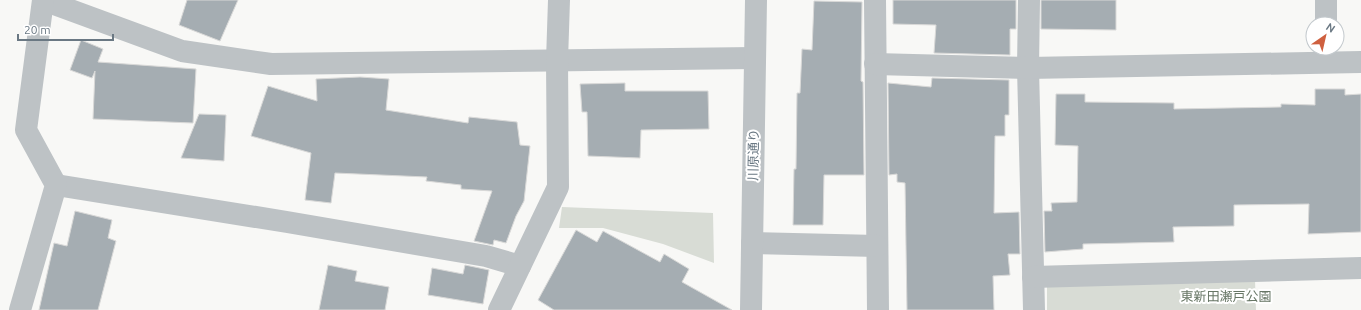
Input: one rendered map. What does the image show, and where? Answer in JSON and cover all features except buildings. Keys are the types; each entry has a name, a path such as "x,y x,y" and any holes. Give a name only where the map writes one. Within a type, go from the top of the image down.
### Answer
{"street":[{"path":"20,310 56,185 26,130 43,0 182,51 271,64 754,58"},
{"path":"500,310 558,187 556,61 559,0"},
{"name":"川原通り","path":"751,310 756,0"},
{"path":"875,0 878,310"},
{"path":"1029,0 1028,68 1034,310"},
{"path":"1326,0 1326,16"},
{"path":"875,64 1028,68 1305,56"},
{"path":"1331,56 1361,62"},
{"path":"56,185 280,220 486,256 520,266"},
{"path":"752,243 877,246"},
{"path":"1034,277 1361,268"}],"green space":[{"path":"562,207 713,213 714,263 663,244 603,228 559,228"},
{"name":"東新田瀬戸公園","path":"1255,280 1256,310 1047,310 1047,285"}]}
